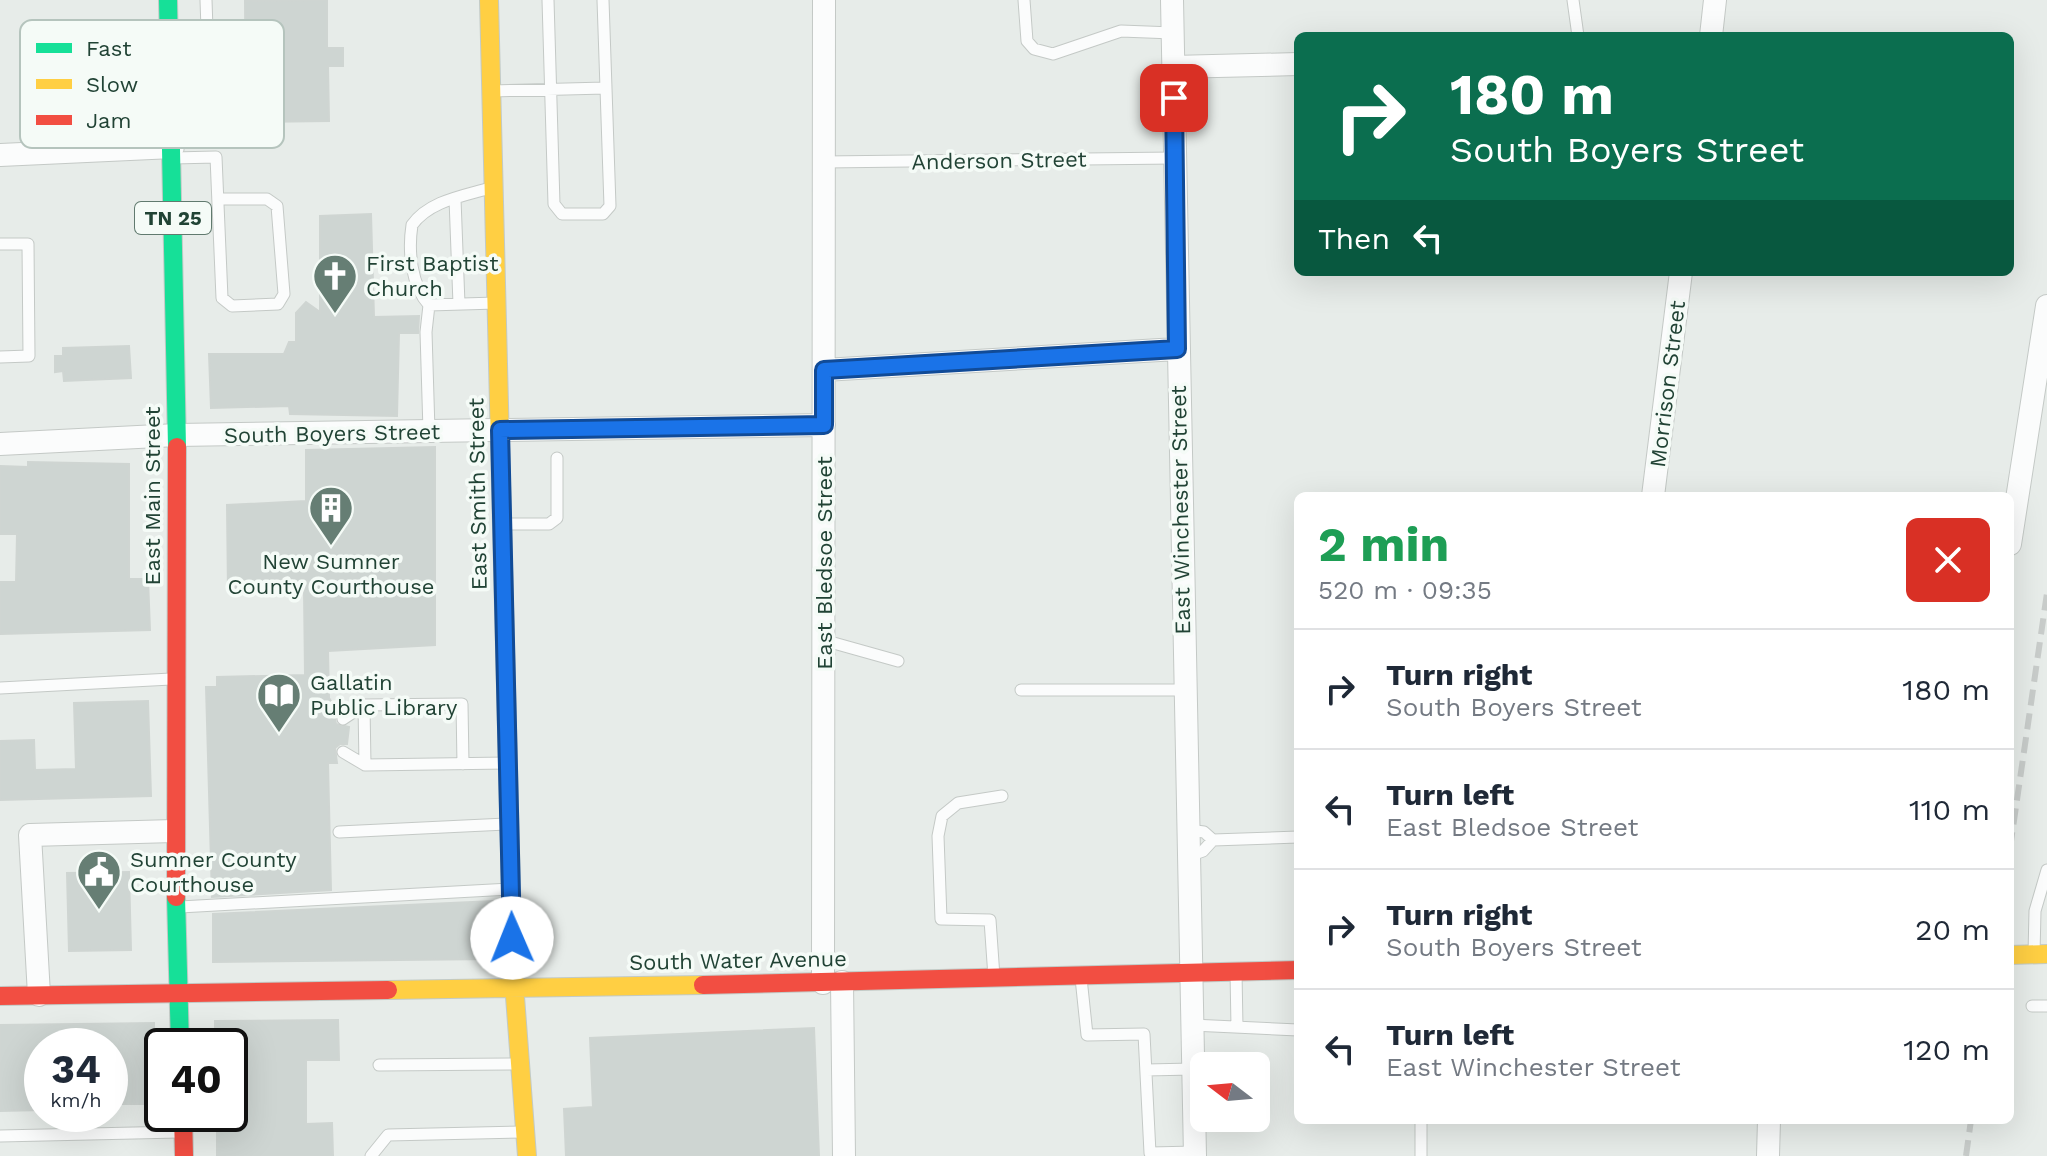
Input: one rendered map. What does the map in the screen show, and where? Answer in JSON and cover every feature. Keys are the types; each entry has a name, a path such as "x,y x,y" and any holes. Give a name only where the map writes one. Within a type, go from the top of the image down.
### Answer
{"main road":[{"name":"East Main Street","path":"168,0 169,20"},
{"name":"East Smith Street","path":"489,0 513,987 527,1156"},
{"name":"East Main Street","path":"173,148 177,435 174,831 178,992"},
{"path":"2014,955 2041,954"},
{"name":"South Water Avenue","path":"0,996 832,982 1294,970"},
{"name":"TN 25","path":"178,992 179,1028"},
{"path":"183,1132 184,1156"}],"street":[{"name":"East Bledsoe Street","path":"824,0 823,640 832,982 844,1156"},
{"name":"East Winchester Street","path":"1172,0 1193,1052"},
{"path":"1711,32 1715,0"},
{"path":"1173,67 1294,64"},
{"path":"0,155 173,152"},
{"name":"Morrison Street","path":"1654,492 1680,276"},
{"path":"2014,518 2047,306"},
{"path":"824,370 1177,349"},
{"name":"South Boyers Street","path":"0,444 177,435 824,425"},
{"path":"39,995 30,835 174,831"},
{"path":"1768,1156 1769,1124"},
{"name":"East Winchester Street","path":"1194,1132 1195,1154"}],"lane":[{"path":"206,0 207,20"},
{"path":"548,0 554,204 562,214 603,214 610,206 603,0"},
{"path":"1024,0 1027,41 1034,49 1053,54 1121,31 1173,33"},
{"path":"1573,0 1577,32"},
{"path":"491,91 605,88"},
{"path":"173,152 216,157 222,298 232,306 278,304 284,294 277,206 267,199 219,199"},
{"name":"Anderson Street","path":"824,162 1175,158"},
{"path":"429,431 426,332 429,305 421,296 414,276 412,225 422,214 494,186"},
{"path":"455,199 459,304"},
{"path":"0,244 28,244 29,356 0,357"},
{"path":"429,305 497,303"},
{"path":"502,524 549,524 557,518 557,458"},
{"path":"823,640 898,661"},
{"path":"0,688 175,678"},
{"path":"1021,690 1184,690"},
{"path":"343,719 364,705 462,704 463,764"},
{"path":"364,705 365,765"},
{"path":"343,752 365,765 507,763"},
{"path":"994,978 990,920 941,919 938,836 942,816 958,803 1002,796"},
{"path":"339,832 509,824"},
{"path":"1188,830 1204,832 1213,840 1294,837"},
{"path":"1188,856 1203,851 1213,840"},
{"path":"2041,954 2035,911 2047,870"},
{"path":"176,907 511,889"},
{"path":"1236,971 1237,1027"},
{"path":"1081,975 1087,1035 1144,1034 1150,1153 1195,1154"},
{"path":"2032,1006 2047,1006"},
{"path":"1192,1025 1294,1030"},
{"path":"379,1065 520,1064"},
{"path":"1146,1070 1190,1069"},
{"path":"1421,1124 1421,1156"},
{"path":"0,1136 144,1126"},
{"path":"371,1156 388,1135 526,1132"}],"building":[{"path":"327,0 327,48 343,48 343,66 328,66 329,121 284,122 284,20 245,20 245,1"},
{"name":"First Baptist Church","path":"371,214 374,317 419,316 418,333 399,333 397,416 290,414 289,406 211,408 209,354 284,354 289,342 296,342 296,313 306,302 320,312 320,216"},
{"path":"129,346 131,378 64,381 63,371 55,372 55,356 63,356 63,348"},
{"path":"435,447 435,645 328,651 329,698 338,712 336,724 349,727 347,744 335,748 337,763 328,763 331,890 212,897 206,687 217,687 217,677 305,675 304,590 228,591 227,505 306,501 306,450"},
{"path":"28,462 129,464 129,579 148,579 150,630 0,634 0,582 16,582 17,534 0,534 0,466 28,467"},
{"path":"148,701 151,796 0,800 0,741 34,740 35,770 76,769 74,703"},
{"name":"Sumner County Courthouse","path":"129,872 131,950 69,951 67,873"},
{"path":"493,901 494,959 213,962 213,914"},
{"path":"338,1020 339,1060 306,1060 306,1124 332,1123 333,1156 217,1156 217,1132 248,1132 248,1028 215,1028 215,1021"},
{"path":"154,1023 154,1028 144,1028 144,1104 128,1104 128,1028 24,1028 24,1110 0,1111 0,1025"},
{"path":"814,1028 819,1156 566,1156 564,1109 593,1107 590,1038"}],"railway":[{"path":"2014,820 2047,593"},
{"path":"1966,1156 1970,1124"}],"traffic: fast":[{"path":"168,0 168,20"},
{"path":"171,148 177,447"},
{"path":"176,897 180,1028"}],"traffic: slow":[{"path":"489,0 504,607"},
{"path":"2014,955 2047,954"},
{"path":"513,970 527,1156"},
{"path":"388,990 703,985"}],"traffic: jam":[{"path":"176,897 177,447"},
{"path":"504,607 513,970"},
{"path":"703,985 1294,970"},
{"path":"0,996 388,990"},
{"path":"183,1132 184,1156"}],"place":[{"name":"First Baptist Church","path":"335,315"},
{"name":"New Sumner County Courthouse","path":"331,547"},
{"name":"Gallatin Public Library","path":"279,734"},
{"name":"Sumner County Courthouse","path":"99,911"}],"route":[{"path":"512,938 500,430 824,425 824,370 1177,349 1174,98"}]}
